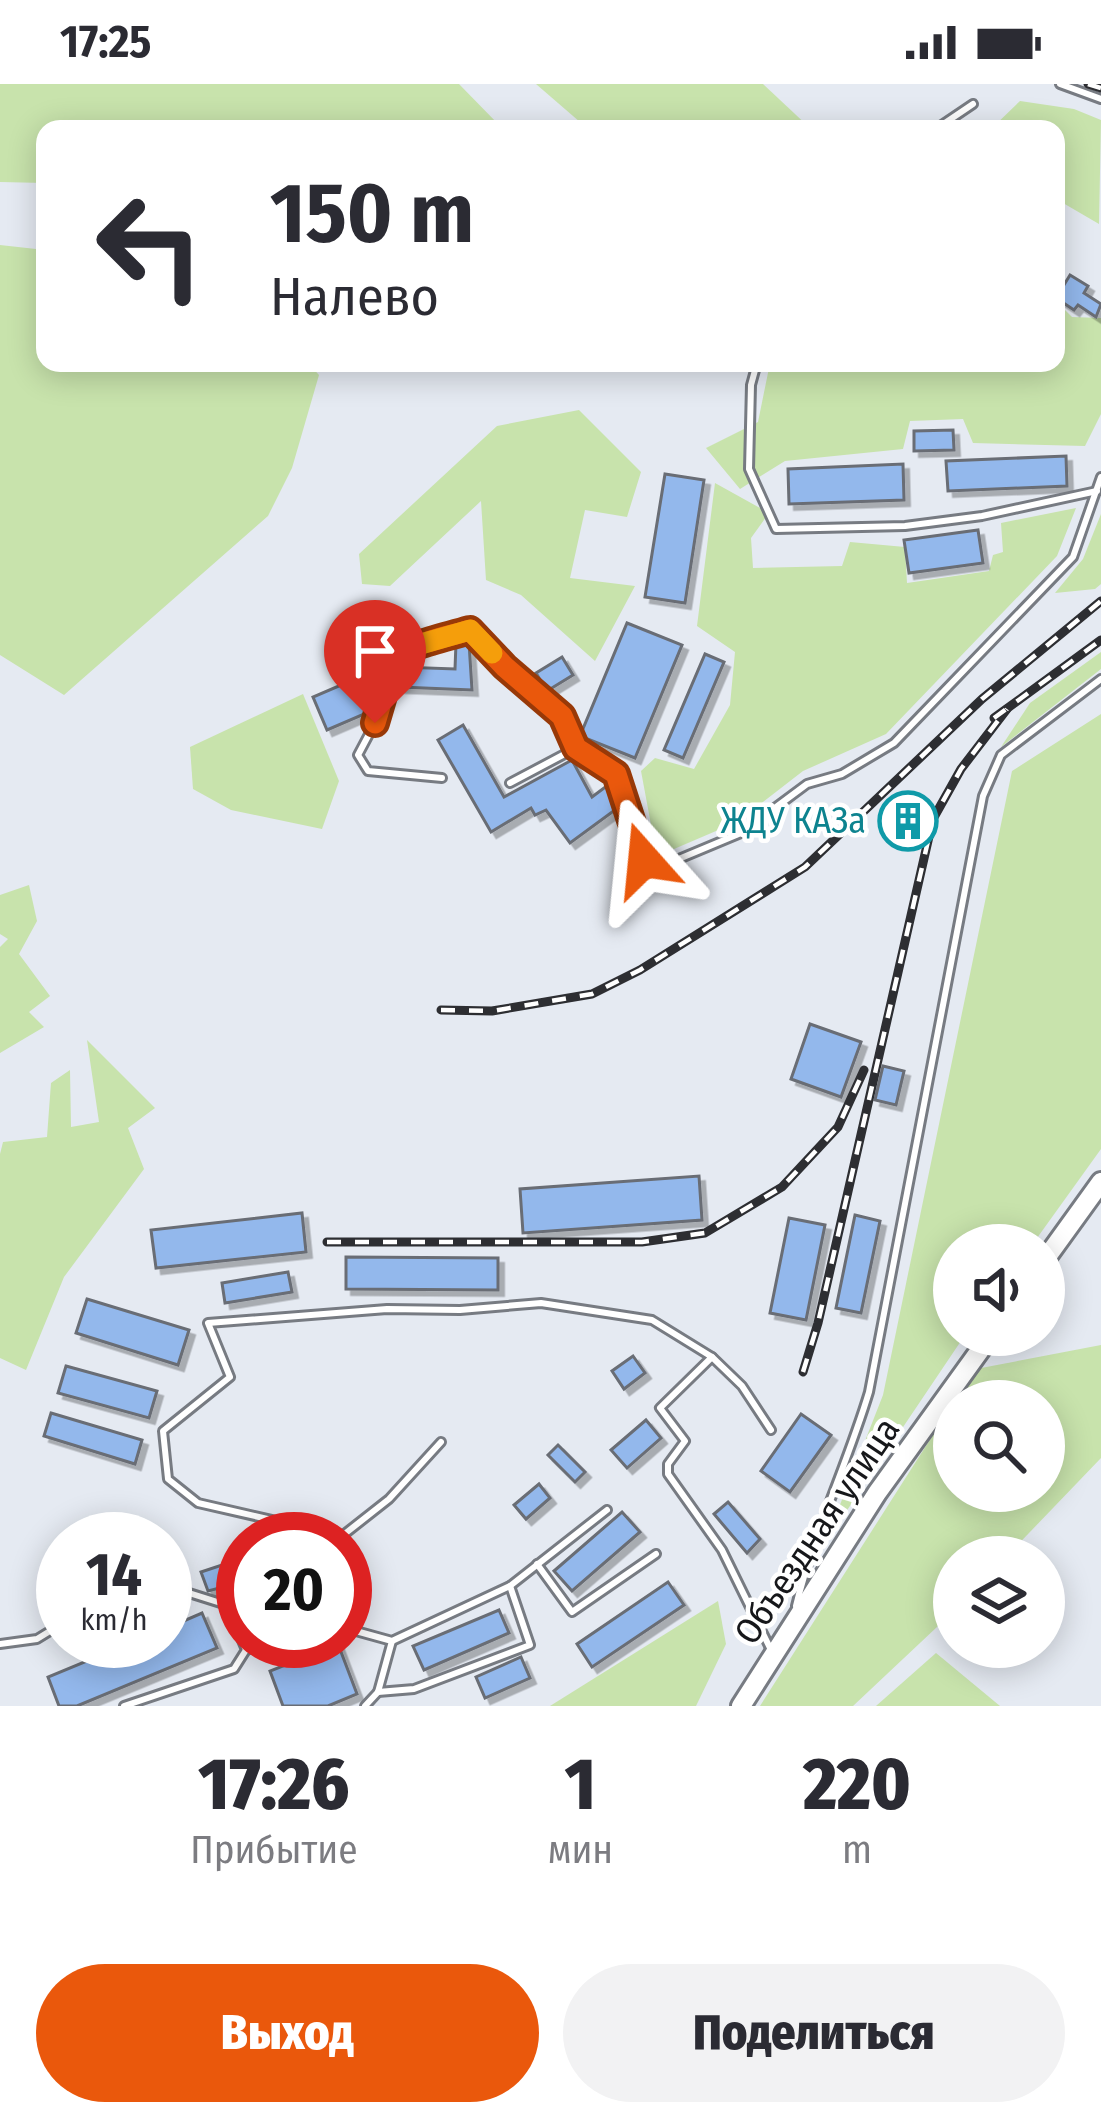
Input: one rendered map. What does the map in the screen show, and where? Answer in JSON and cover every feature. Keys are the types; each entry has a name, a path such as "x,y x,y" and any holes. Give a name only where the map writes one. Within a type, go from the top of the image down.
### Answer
{"main road":[{"path":"1065,1232 1101,1182"},
{"name":"Объездная улица","path":"741,1706 878,1493 976,1356"}],"lane":[{"path":"1060,84 1101,99"},
{"path":"949,120 973,104"},
{"path":"755,372 749,469 776,529 905,526 982,516 1097,491"},
{"path":"442,778 368,771 358,755 375,723 393,661 405,648 470,630 562,716 576,748 616,774 644,860 662,866 742,833 807,784 842,774 894,743 1073,556 1101,478"},
{"path":"791,1628 811,1547 869,1392 983,796 1001,754 1101,679"},
{"path":"510,783 576,748"},
{"path":"441,1442 389,1499 342,1536 198,1504 168,1479 163,1431 230,1377 208,1323 541,1303 652,1320 712,1358 742,1386 771,1430"},
{"path":"712,1358 660,1408 685,1441 668,1464 668,1474 722,1550 774,1655"},
{"path":"372,1635 392,1641 510,1586 608,1510"},
{"path":"537,1564 572,1612 656,1554"},
{"path":"379,1692 414,1689 530,1645 510,1586"},
{"path":"0,1645 36,1639"},
{"path":"364,1706 379,1692 392,1641"},
{"path":"124,1706 235,1668"}],"green space":[{"path":"0,84 459,84 494,120 36,120 36,183 0,182"},
{"path":"536,84 763,84 801,120 578,120"},
{"path":"1020,101 1074,109 1101,120 1099,224 1065,204 1065,120 1000,120"},
{"path":"0,245 36,249 36,372 319,375 292,468 268,516 64,695 0,655"},
{"path":"1065,310 1072,317 1101,318 1101,414 1085,446 973,443 963,419 910,421 903,449 785,461 740,489 706,448 758,422 768,372 1065,372"},
{"path":"579,410 641,472 627,517 585,510 570,578 635,586 595,661 521,595 486,580 481,501 390,586 362,584 359,554 497,426"},
{"path":"715,483 769,513 751,538 753,568 842,566 850,542 905,547 907,583 989,571 993,555 1003,552 1001,523 1076,508 1057,556 886,734 803,771 737,822 674,849 654,841 641,771 655,758 694,769 730,705 735,652 697,626"},
{"path":"1101,514 1101,584 1095,589 1055,593 1083,559"},
{"path":"1101,652 1101,669 1001,747 1030,703"},
{"path":"303,694 339,781 322,829 231,810 193,789 190,747"},
{"path":"1101,714 1101,1149 1047,1224 933,1224 933,1356 951,1356 825,1543 883,1395 1012,771"},
{"path":"29,885 37,921 19,954 50,996 29,1012 44,1027 0,1053 0,947 8,939 0,934 0,895"},
{"path":"87,1040 155,1108 128,1128 144,1169 64,1277 26,1370 0,1358 0,1154 3,1142 47,1137 51,1083 70,1070 71,1127 99,1122"},
{"path":"1101,1345 1101,1458 1065,1496 1065,1380 969,1380 976,1369 1065,1356 1065,1352"},
{"path":"933,1435 933,1512 1049,1512 1026,1536 933,1536 933,1631 853,1706 760,1706"},
{"path":"718,1601 726,1644 696,1706 550,1706"},
{"path":"933,1656 933,1668 954,1668 1000,1706 876,1706"}],"building":[{"path":"1070,275 1088,286 1084,293 1101,304 1096,317 1078,305 1074,310 1065,304"},
{"path":"953,430 954,450 914,451 914,431"},
{"path":"1066,456 1067,486 948,491 946,461"},
{"path":"903,464 904,500 789,504 788,469"},
{"path":"665,474 704,480 685,603 645,597"},
{"path":"978,530 983,563 909,573 904,540"},
{"path":"627,623 682,645 635,758 580,736"},
{"path":"456,643 469,643 472,690 400,687 401,667 455,669"},
{"path":"705,654 724,662 683,758 664,750"},
{"path":"562,657 573,675 547,691 536,673"},
{"path":"355,679 369,712 327,730 313,697"},
{"path":"463,725 504,797 572,760 592,797 608,785 619,807 570,843 546,810 535,815 531,808 491,832 438,740"},
{"name":"ЖДУ КАЗа","path":"908,801 926,815 907,842 889,828"},
{"path":"810,1024 861,1042 841,1097 791,1079"},
{"path":"883,1066 904,1071 896,1105 875,1100"},
{"path":"699,1176 702,1220 523,1233 520,1189"},
{"path":"302,1213 306,1252 156,1268 151,1230"},
{"path":"855,1215 880,1221 861,1313 836,1308"},
{"path":"789,1218 825,1225 806,1320 770,1313"},
{"path":"346,1257 498,1258 498,1290 346,1289"},
{"path":"288,1272 292,1292 225,1303 222,1283"},
{"path":"87,1299 189,1330 178,1365 76,1333"},
{"path":"633,1356 645,1373 624,1389 612,1371"},
{"path":"66,1366 157,1391 149,1418 58,1393"},
{"path":"51,1413 142,1440 135,1464 44,1436"},
{"path":"801,1414 831,1435 790,1492 761,1471"},
{"path":"646,1420 661,1438 627,1468 611,1450"},
{"path":"558,1445 585,1472 575,1482 548,1455"},
{"path":"539,1484 550,1498 526,1519 514,1505"},
{"path":"728,1502 760,1539 747,1553 714,1514"},
{"path":"622,1512 640,1532 572,1591 554,1571"},
{"path":"216,1567 216,1589 208,1591 201,1572"},
{"path":"668,1582 684,1605 592,1667 577,1644"},
{"path":"499,1610 509,1633 424,1670 413,1646"},
{"path":"202,1613 216,1648 192,1658 192,1617"},
{"path":"521,1657 530,1678 485,1698 476,1677"},
{"path":"70,1668 169,1668 77,1706 59,1706 48,1677"},
{"path":"347,1668 357,1694 328,1706 283,1706 270,1671"}],"railway":[{"path":"1088,84 1101,88"},
{"path":"441,1010 492,1011 592,994 640,970 805,867 982,699 1101,601"},
{"path":"994,718 1101,640"},
{"path":"803,1372 933,819 961,769 1007,709"},
{"path":"327,1242 642,1242 705,1233 782,1187 838,1127 864,1070"}],"slow traffic":[{"path":"414,646 470,630 492,653"}],"place":[{"name":"ЖДУ КАЗа","path":"908,821"}],"route":[{"path":"375,723 393,661 405,648 470,630 562,716 576,748 616,774 644,860"}]}
